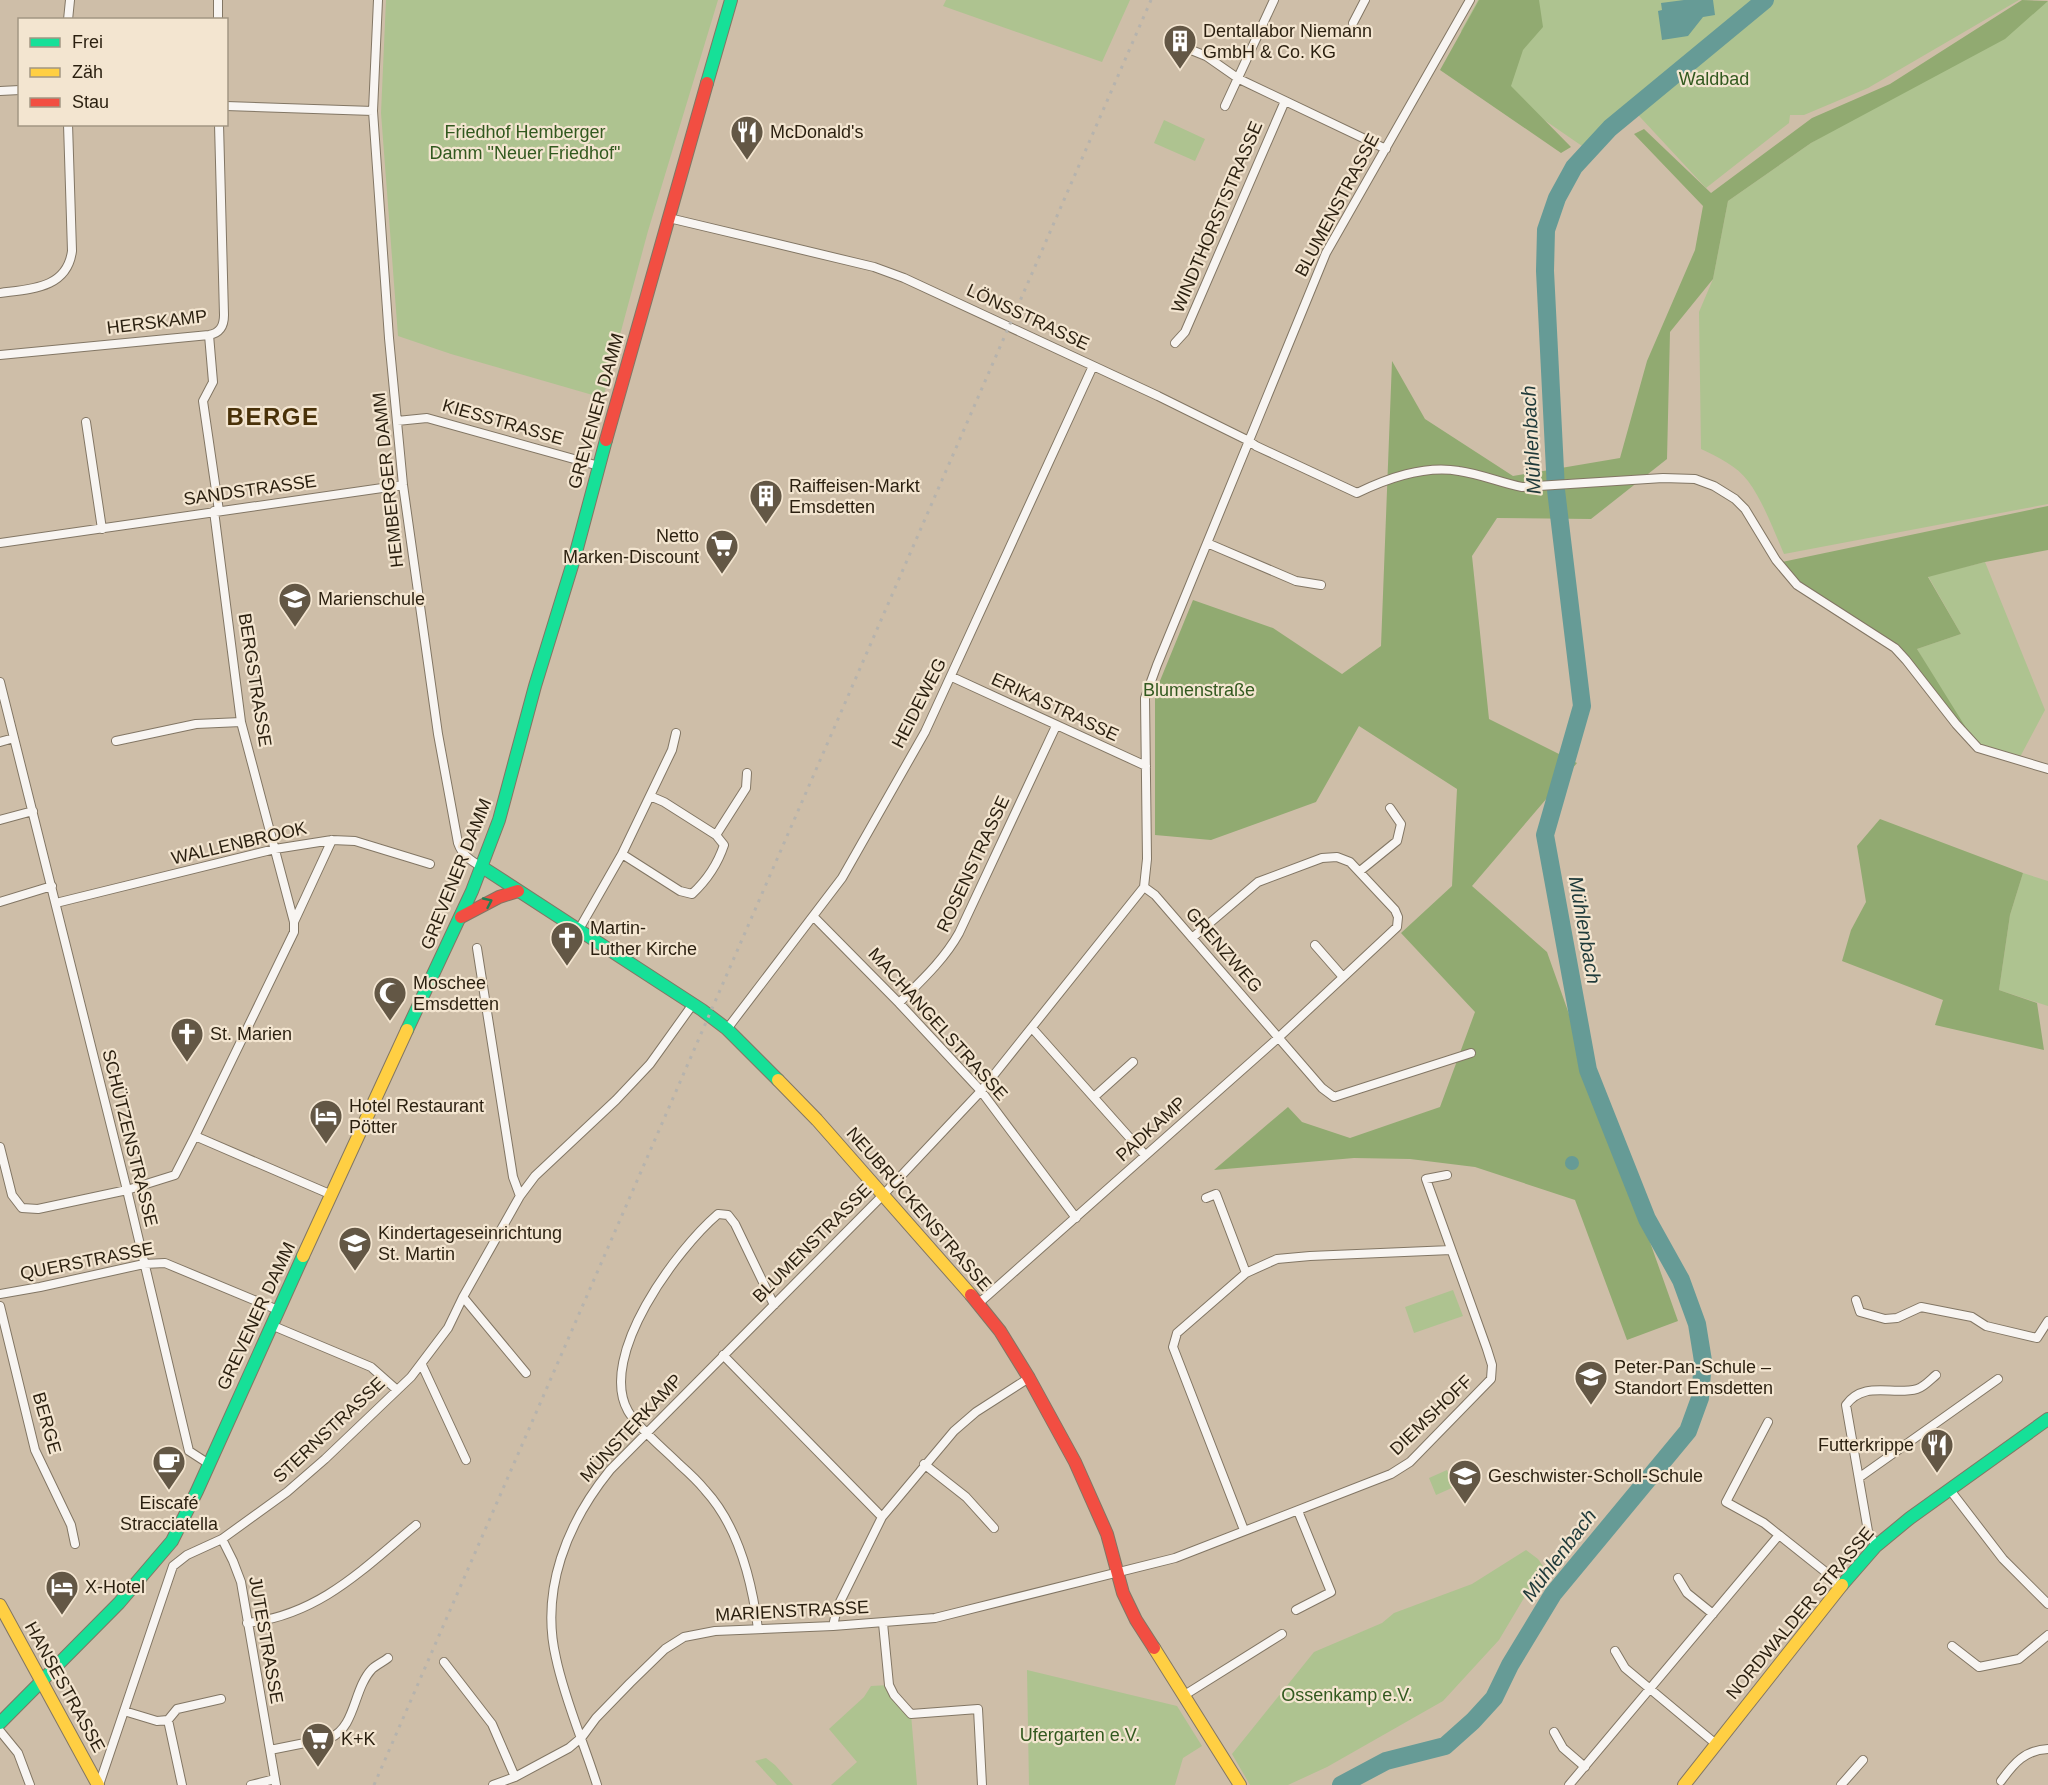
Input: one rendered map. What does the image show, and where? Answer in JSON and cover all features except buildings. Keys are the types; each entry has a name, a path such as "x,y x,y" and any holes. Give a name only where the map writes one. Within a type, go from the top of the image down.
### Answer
{"main road":[{"name":"GREVENER DAMM","path":"0,1724 119,1603 172,1540 461,917 499,820 535,686 575,556 731,0"},
{"name":"NEUBRÜCKENSTRASSE","path":"482,867 693,1004 727,1029 817,1120 979,1303 1000,1331 1029,1378 1075,1462 1097,1508 1107,1534 1123,1593 1136,1620 1240,1785"},
{"path":"461,917 499,897 518,891"},
{"name":"NORDWALDER STRASSE","path":"1684,1785 1842,1585 1876,1546 1892,1531 2048,1419"},
{"name":"HANSESTRASSE","path":"0,1605 98,1785"}],"street":[{"path":"68,18 70,0"},
{"path":"218,0 218,18"},
{"name":"HEMBERGER DAMM","path":"378,0 373,111 389,339 403,485 438,734 458,843 460,850 469,860 482,867"},
{"path":"1225,106 1274,0"},
{"path":"1353,23 1365,0"},
{"name":"BLUMENSTRASSE","path":"723,1355 884,1194 981,1091 1144,887 1147,859 1145,698 1157,665 1326,253 1470,0"},
{"path":"1169,41 1206,56 1239,79 1386,149"},
{"path":"0,91 18,90"},
{"name":"WINDTHORSTSTRASSE","path":"1175,343 1185,332 1285,101"},
{"path":"228,106 373,111"},
{"path":"0,293 49,284 63,275 70,264 72,252 68,126"},
{"name":"HERSKAMP","path":"0,355 209,335 218,331 224,322 219,126"},
{"name":"LÖNSSTRASSE","path":"669,218 874,267 1093,366 1357,493 1402,475 1446,469 1475,474 1522,487 1686,478 1704,482 1726,492 1744,509 1786,574 1797,585 1895,648 1978,748 2048,769"},
{"name":"BERGSTRASSE","path":"209,335 213,382 202,401 241,722 294,922"},
{"name":"HEIDEWEG","path":"727,1029 842,878 925,732 1093,366"},
{"name":"KIESSTRASSE","path":"397,421 427,418 599,466"},
{"path":"86,422 102,529"},
{"name":"SANDSTRASSE","path":"0,543 403,485"},
{"path":"1207,543 1296,581 1321,585"},
{"name":"ERIKASTRASSE","path":"952,677 1146,766"},
{"name":"SCHÜTZENSTRASSE","path":"0,682 127,1190 189,1451 209,1464"},
{"path":"116,741 196,724 241,722"},
{"name":"ROSENSTRASSE","path":"899,1003 936,965 959,933 1056,726"},
{"path":"578,931 622,854 672,750 676,733"},
{"path":"0,742 14,738"},
{"path":"716,835 746,788 747,773"},
{"path":"622,854 680,891 692,894 720,856 724,844 716,835 664,802 650,796"},
{"path":"1192,938 1258,882 1322,858 1337,857 1350,862 1360,872 1397,840 1401,824 1390,808"},
{"path":"0,820 33,811"},
{"path":"0,1147 12,1195 22,1208 38,1209 127,1190 175,1175 294,932 294,922 332,840"},
{"name":"WALLENBROOK","path":"56,903 275,849 332,840 355,841 430,864"},
{"name":"PADKAMP","path":"979,1303 1278,1038 1396,927 1398,917 1395,910 1360,872"},
{"path":"0,902 52,886"},
{"name":"GRENZWEG","path":"1144,887 1155,895 1322,1088 1334,1097 1471,1053"},
{"name":"MACHANGELSTRASSE","path":"813,916 981,1091 1076,1218"},
{"path":"1315,945 1343,977"},
{"path":"477,948 513,1177 520,1196"},
{"name":"STERNSTRASSE","path":"124,1711 173,1566 187,1555 222,1539 287,1492 326,1459 422,1365 448,1328 520,1196 535,1176 616,1100 650,1064 693,1004"},
{"path":"1032,1028 1145,1155"},
{"path":"1094,1097 1133,1062"},
{"path":"195,1136 332,1195"},
{"name":"DIEMSHOFF","path":"1118,1573 1174,1558 1391,1474 1410,1462 1491,1380 1492,1365 1487,1349 1426,1179 1447,1175"},
{"path":"1206,1198 1216,1194 1246,1273"},
{"path":"758,1629 754,1596 724,1516 706,1491 629,1413 621,1396 621,1379 636,1327 656,1287 684,1248 718,1214 728,1215 735,1224 774,1305"},
{"path":"1244,1530 1173,1347 1177,1333 1246,1273 1277,1259 1451,1250"},
{"name":"QUERSTRASSE","path":"0,1294 144,1263 165,1263 278,1310"},
{"path":"463,1297 526,1373"},
{"path":"1856,1300 1860,1312 1885,1319 1897,1318 1921,1307 1972,1317 1986,1326 2037,1338 2048,1321"},
{"name":"BERGE","path":"0,1306 35,1450 71,1525 75,1544"},
{"path":"272,1324 371,1367 398,1390"},
{"path":"723,1355 882,1517"},
{"name":"MÜNSTERKAMP","path":"597,1785 555,1658 551,1626 552,1588 567,1537 583,1507 610,1470 723,1355"},
{"path":"422,1365 466,1460"},
{"path":"1876,1546 1868,1530 1846,1405 1850,1398 1861,1392 1878,1389 1919,1389 1936,1375"},
{"path":"833,1626 837,1608 882,1517 924,1464 954,1431 976,1412 1029,1378"},
{"path":"1860,1477 1998,1379"},
{"path":"1768,1422 1726,1502 1764,1523 1842,1585"},
{"path":"924,1464 966,1497 994,1528"},
{"path":"1950,1490 2003,1559 2048,1604"},
{"path":"1296,1610 1331,1592 1298,1511"},
{"path":"247,1623 276,1618 324,1598 343,1587 416,1525"},
{"path":"1569,1785 1779,1534"},
{"name":"JUTESTRASSE","path":"222,1539 241,1582 275,1782 250,1785"},
{"name":"MARIENSTRASSE","path":"493,1785 515,1777 569,1748 582,1737 604,1709 665,1649 684,1637 715,1631 883,1623 934,1617 1118,1573"},
{"path":"1678,1578 1687,1593 1713,1614"},
{"path":"883,1623 889,1685 894,1695 911,1714 978,1709 982,1785"},
{"path":"1184,1696 1282,1634"},
{"path":"1952,1646 1979,1667 2019,1659 2048,1635"},
{"path":"1615,1651 1625,1668 1716,1744"},
{"path":"270,1750 330,1738 339,1734 345,1728 362,1685 372,1668 388,1659"},
{"path":"444,1662 492,1724 515,1777"},
{"path":"98,1785 124,1711 157,1721 168,1720 177,1709 221,1699"},
{"path":"168,1720 182,1785"},
{"path":"0,1731 18,1753 30,1785"},
{"path":"1554,1732 1563,1748 1585,1767"},
{"path":"2001,1781 2014,1763 2024,1755 2048,1749"},
{"path":"1841,1785 1863,1760"}],"green space":[{"name":"Friedhof Hemberger Damm \"Neuer Friedhof\"","path":"386,0 718,0 648,231 603,398 451,354 398,336 381,113"},
{"path":"946,0 1130,0 1102,62 943,6"},
{"name":"Waldbad","path":"1478,0 2019,0 1868,88 1804,115 1790,115 1789,123 1706,188 1628,104 1582,146 1508,95 1503,82 1461,31"},
{"path":"1479,0 1539,0 1543,27 1523,50 1511,86 1571,147 1561,153 1440,70"},
{"name":"Blumenstraße","path":"2022,0 2048,1 2005,39 1811,143 1728,201 1713,279 1670,332 1667,459 1591,519 1497,518 1472,556 1489,719 1577,763 1472,886 1547,952 1678,1321 1627,1340 1575,1200 1475,1167 1410,1159 1354,1158 1214,1170 1288,1107 1302,1122 1350,1138 1440,1107 1475,1012 1401,933 1452,886 1457,789 1359,726 1316,802 1211,840 1155,835 1155,693 1193,600 1273,628 1342,674 1381,646 1392,361 1425,419 1513,476 1620,458 1647,361 1695,250 1703,206 1634,134 1644,129 1711,193 1812,118 1890,84"},
{"path":"2048,1 2048,504 1784,554 1763,507 1748,481 1733,466 1701,449 1699,312 1713,279 1728,201 1811,143"},
{"path":"1164,120 1205,139 1195,161 1154,143"},
{"path":"2048,506 2048,550 1985,562 1928,577 1961,634 1917,649 1968,731 1966,733 1908,658 1799,584 1782,562"},
{"path":"1985,562 2045,710 2020,757 1980,745 1966,733 1917,649 1961,634 1928,576"},
{"path":"1880,819 2023,873 2010,915 1999,990 2037,1003 2044,1050 1935,1025 1943,1000 1842,961 1851,930 1866,902 1857,846"},
{"path":"2023,873 2048,881 2048,1006 1999,990 2010,915"},
{"path":"1453,1290 1463,1316 1414,1333 1405,1307"},
{"path":"1447,1470 1454,1487 1436,1495 1429,1478"},
{"name":"Ossenkamp e.V.","path":"1526,1550 1543,1566 1499,1640 1443,1701 1327,1767 1288,1785 1250,1785 1232,1754 1314,1652 1382,1623 1394,1613 1472,1584"},
{"name":"Ufergarten e.V.","path":"1027,1670 1177,1706 1202,1746 1183,1758 1175,1785 1029,1785"},
{"path":"889,1685 911,1714 917,1785 831,1785 857,1762 829,1729 864,1697 871,1686"},
{"path":"766,1758 793,1785 777,1785 755,1761"}],"water":[{"path":"1713,0 1715,15 1703,17 1688,36 1662,40 1658,11 1662,10 1661,3"},
{"path":"1572,1156 1577,1158 1579,1163 1577,1168 1572,1170 1567,1168 1565,1163 1567,1158"}],"waterway":[{"name":"Mühlenbach","path":"1341,1785 1386,1761 1445,1746 1473,1721 1494,1698 1510,1665 1553,1594 1688,1431 1700,1398 1703,1361 1697,1324 1681,1280 1647,1219 1588,1070 1545,835 1582,706 1556,490 1545,271 1546,230 1557,198 1574,167 1610,128 1765,0"}],"railway":[{"path":"374,1785 1151,0"}],"traffic: fast":[{"path":"707,83 731,0"},
{"path":"407,1030 472,891 499,820 606,440"},
{"path":"482,867 702,1010 727,1029 778,1080"},
{"path":"0,1723 119,1603 172,1541 197,1491 303,1256"},
{"path":"1842,1585 1876,1546 1910,1518 2048,1419"}],"traffic: slow":[{"path":"303,1256 407,1030"},
{"path":"778,1080 817,1120 971,1295"},
{"path":"1684,1785 1842,1585"},
{"path":"0,1605 98,1785"},
{"path":"1154,1648 1240,1785"}],"traffic: jam":[{"path":"606,440 707,83"},
{"path":"461,917 499,897 518,891"},
{"path":"971,1295 1000,1331 1029,1378 1075,1462 1107,1534 1123,1593 1136,1620 1154,1648"}],"place":[{"name":"Dentallabor Niemann GmbH & Co. KG","path":"1180,70"},
{"name":"McDonald's","path":"747,161"},
{"name":"Raiffeisen-Markt Emsdetten","path":"766,525"},
{"name":"Netto Marken-Discount","path":"722,575"},
{"name":"Marienschule","path":"295,628"},
{"name":"Martin- Luther Kirche","path":"567,967"},
{"name":"Moschee Emsdetten","path":"390,1022"},
{"name":"St. Marien","path":"187,1063"},
{"name":"Hotel Restaurant Pötter","path":"326,1145"},
{"name":"Kindertageseinrichtung St. Martin","path":"355,1272"},
{"name":"Peter-Pan-Schule – Standort Emsdetten","path":"1591,1406"},
{"name":"Futterkrippe","path":"1937,1474"},
{"name":"Eiscafé Stracciatella","path":"169,1491"},
{"name":"Geschwister-Scholl-Schule","path":"1465,1505"},
{"name":"X-Hotel","path":"62,1616"},
{"name":"K+K","path":"318,1768"}],"district":[{"name":"BERGE","path":"273,416"}]}
